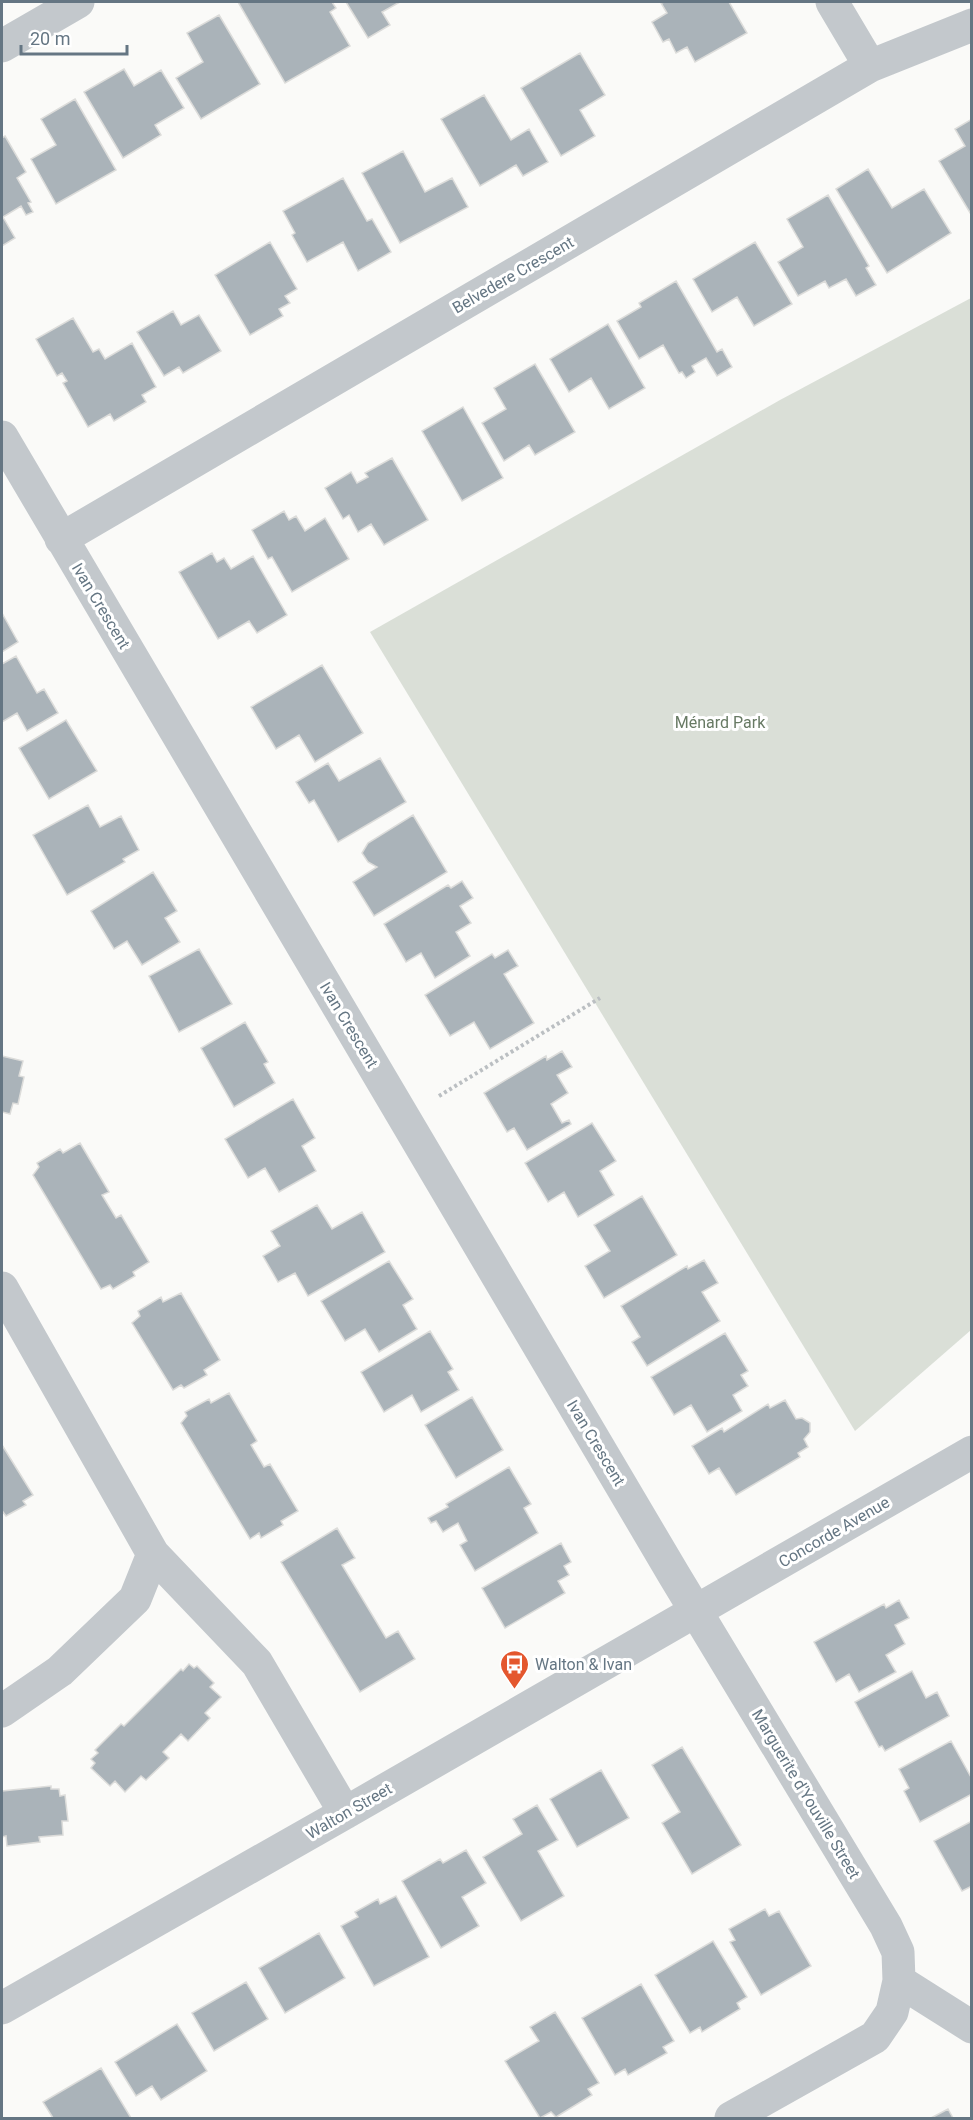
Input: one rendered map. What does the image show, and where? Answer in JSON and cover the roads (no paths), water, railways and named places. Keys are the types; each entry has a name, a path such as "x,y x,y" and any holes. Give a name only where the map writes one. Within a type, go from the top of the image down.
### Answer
{"street":[{"path":"2,46 78,2"},
{"path":"832,2 870,66"},
{"name":"Belvedere Crescent","path":"61,539 870,66 972,25"},
{"name":"Ivan Crescent","path":"2,437 696,1612"},
{"path":"2,1288 153,1554 257,1664 345,1814"},
{"name":"Concorde Avenue","path":"696,1612 972,1452"},
{"path":"2,1711 60,1671 135,1599 153,1554"},
{"name":"Walton Street","path":"2,2008 696,1612"},
{"name":"Marguerite d'Youville Street","path":"696,1612 886,1926 898,1952 899,1981 892,2012 875,2037 731,2118"},
{"path":"899,1981 972,2027"}],"place":[{"name":"Walton & Ivan","path":"514,1690"}],"park label":[{"name":"Ménard Park","path":"720,722"}]}
